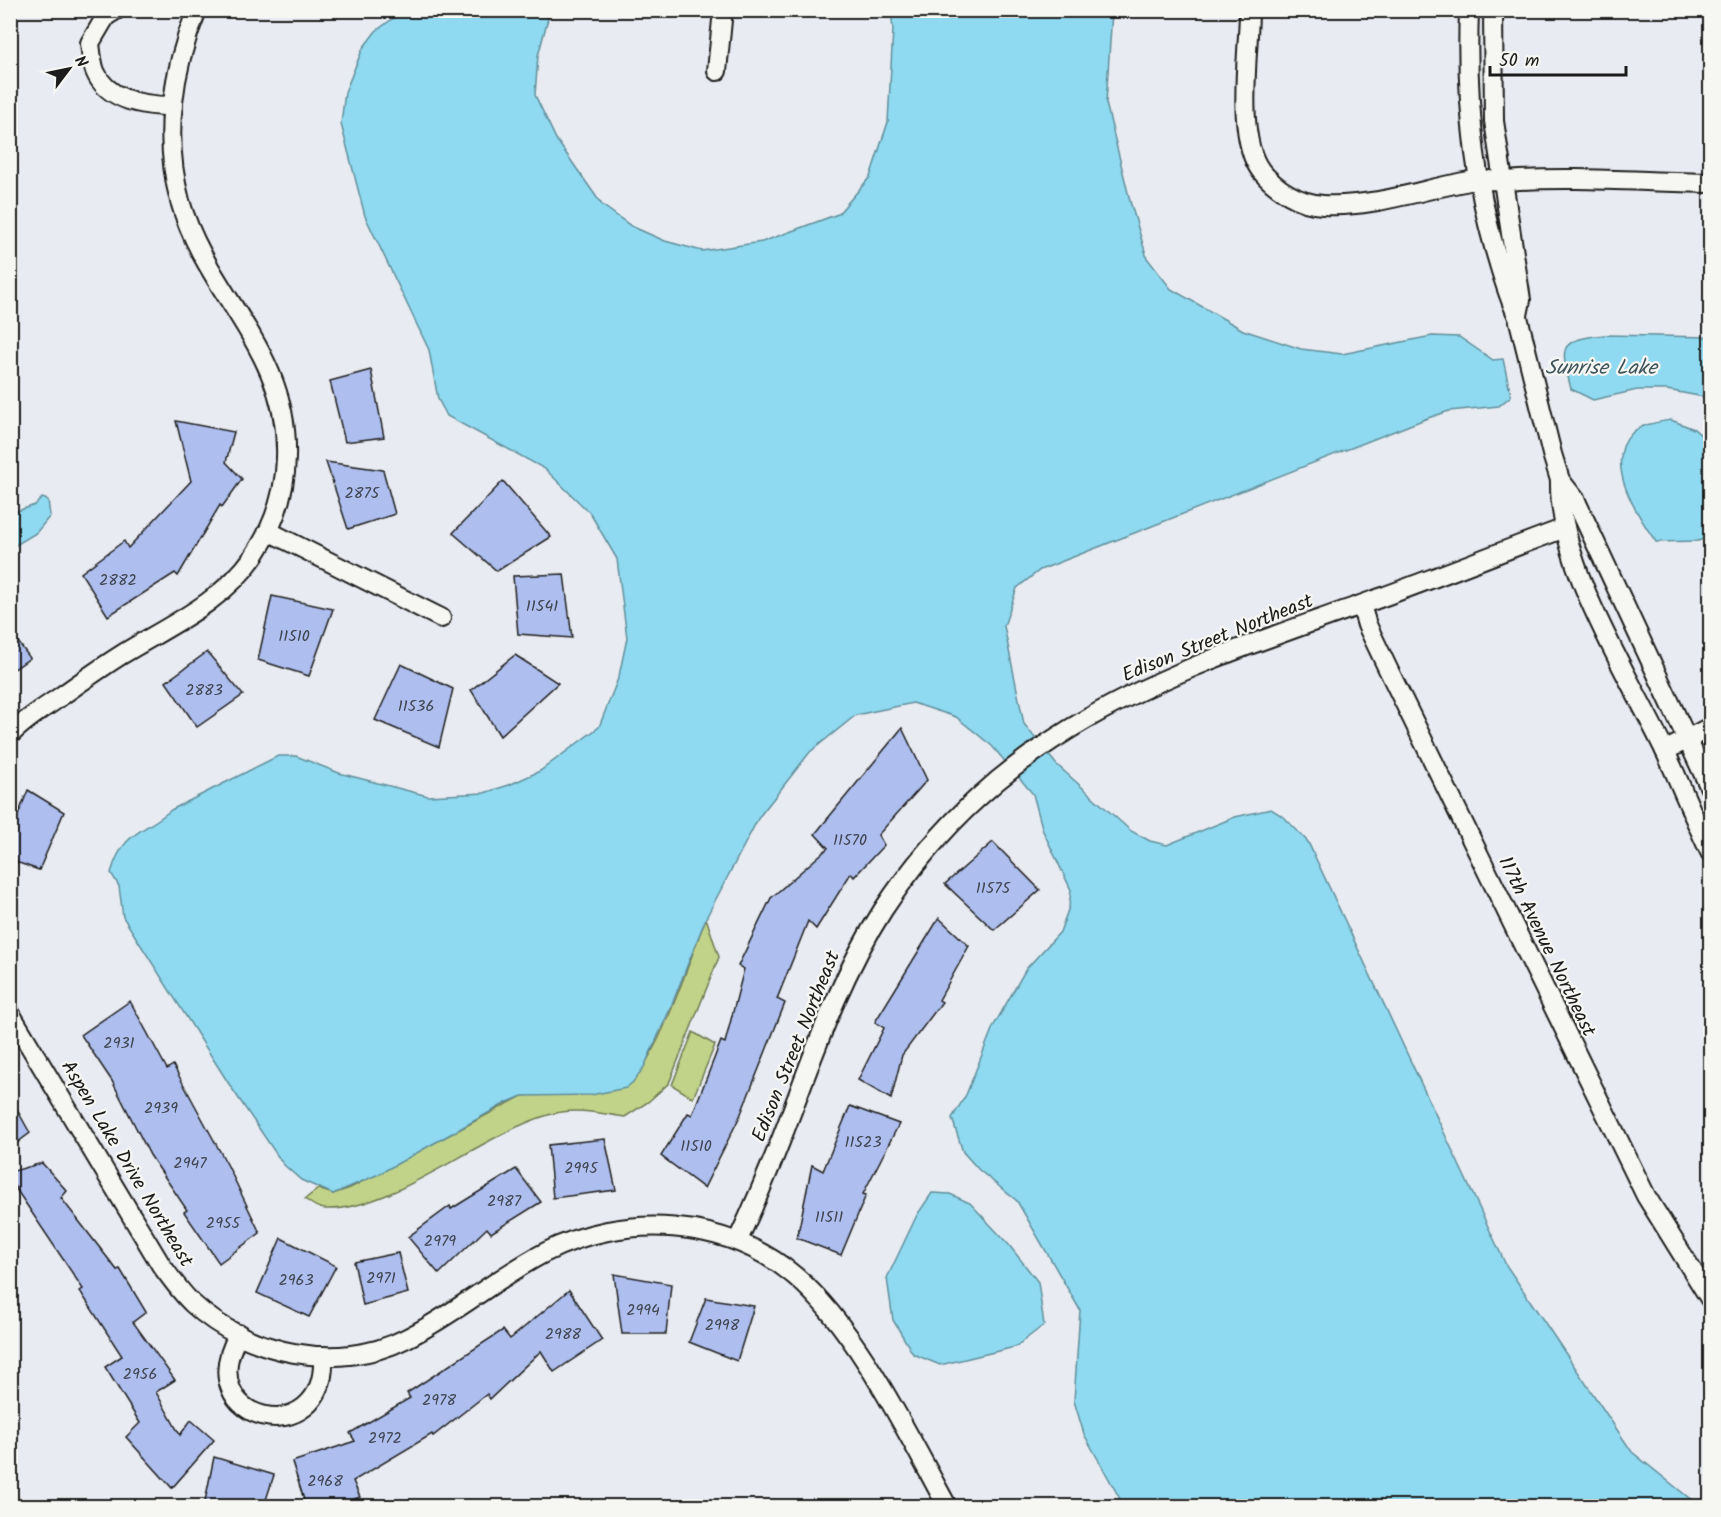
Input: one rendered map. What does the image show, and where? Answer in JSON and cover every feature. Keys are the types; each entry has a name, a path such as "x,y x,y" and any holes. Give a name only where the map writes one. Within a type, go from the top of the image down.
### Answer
{"street":[{"path":"116,10 105,16 90,43 95,72 106,86 122,97 139,104 173,106"},
{"path":"717,71 723,10"},
{"path":"1250,10 1245,83 1250,150 1260,170 1289,195 1322,205 1387,199 1477,180 1504,181 1551,177 1710,183"},
{"path":"1469,10 1469,116 1477,180 1507,296 1518,322 1560,480 1560,501 1565,528 1573,555 1612,644 1665,751 1710,852"},
{"path":"1493,10 1494,121 1521,300 1518,322"},
{"path":"10,735 19,725 109,663 211,601 232,583 270,532 281,498 286,467 287,438 283,408 275,381 260,350 208,263 180,202 174,167 173,106 176,70 195,11"},
{"path":"1560,480 1575,500 1710,788"},
{"name":"Edison Street Northeast","path":"738,1240 794,1106 814,1049 859,951 883,910 921,859 991,784 1066,730 1099,710 1165,677 1259,640 1361,605 1565,528"},
{"path":"270,532 441,618"},
{"name":"117th Avenue Northeast","path":"1361,605 1367,625 1388,669 1646,1196 1710,1299"},
{"path":"1665,751 1710,727"},
{"name":"Aspen Lake Drive Northeast","path":"10,1013 161,1265 192,1303 213,1320 239,1334 270,1348 322,1356 377,1350 405,1339 543,1253 571,1240 606,1231 669,1227 738,1240 764,1253 788,1270 823,1303 845,1332 878,1384 947,1506"},
{"path":"239,1334 226,1364 227,1377 233,1394 246,1408 262,1416 280,1417 297,1412 311,1400 321,1388 324,1375 322,1356"}],"green space":[{"path":"706,918 719,957 669,1083 648,1102 625,1117 577,1111 548,1115 494,1138 408,1185 379,1198 351,1206 322,1209 305,1199 318,1189 333,1194 350,1188 522,1096 633,1082 645,1065 665,1025"},
{"path":"693,1032 715,1045 693,1098 672,1085"}],"water":[{"path":"403,11 550,11 538,56 535,95 556,139 602,205 631,226 665,241 702,251 762,242 838,214 870,177 888,122 893,29 891,11 1112,11 1106,103 1130,201 1147,258 1171,289 1243,330 1301,349 1342,354 1432,336 1459,337 1493,360 1503,359 1511,396 1499,406 1449,411 1425,419 1040,570 1017,588 1004,626 1024,724 1056,764 1131,831 1150,841 1167,845 1235,817 1271,809 1284,817 1308,842 1506,1265 1632,1452 1699,1506 1124,1506 1084,1434 1074,1401 1080,1310 1017,1201 979,1170 963,1152 952,1118 966,1095 993,1027 1026,969 1060,932 1069,907 1071,890 1043,831 1033,794 992,746 956,717 913,703 856,715 810,752 759,817 706,918 644,1067 626,1088 591,1095 522,1096 379,1174 333,1194 301,1180 283,1164 229,1084 123,917 119,886 111,873 121,849 135,835 171,810 278,756 296,756 339,773 428,796 484,793 509,785 540,771 599,727 619,676 627,638 617,559 590,513 545,469 447,416 438,399 429,350 365,216 341,124 345,92 363,48 376,31"},
{"name":"Sunrise Lake","path":"1604,335 1710,337 1710,398 1667,390 1637,390 1593,400 1571,389 1565,364 1566,348 1577,340"},
{"path":"1671,420 1694,429 1710,443 1710,537 1698,541 1656,542 1633,504 1622,474 1621,459 1624,445 1632,433 1645,425"},
{"path":"42,498 48,500 50,516 36,533 11,548 11,513 35,505"},
{"path":"932,1193 950,1194 970,1203 1009,1245 1038,1282 1044,1325 1015,1347 940,1365 913,1354 893,1320 887,1278 917,1215"}],"building":[{"path":"371,370 384,437 345,442 330,381"},
{"path":"176,421 234,432 226,462 242,479 222,507 220,505 178,576 175,573 108,616 81,573 124,541 128,548 191,481"},
{"path":"326,462 383,470 395,514 348,529"},
{"path":"503,481 551,537 497,571 453,533"},
{"path":"564,574 572,638 518,634 513,576"},
{"path":"272,596 333,609 309,676 258,660"},
{"path":"10,631 30,658 10,672"},
{"path":"207,652 243,695 197,727 166,682"},
{"path":"515,655 558,683 500,736 471,690"},
{"path":"401,664 453,689 439,747 375,720"},
{"path":"902,728 927,780 878,835 884,845 854,877 851,873 816,929 808,921 777,999 785,1003 740,1116 704,1188 661,1156 688,1113 692,1115 721,1041 725,1043 744,969 738,966 771,898 828,848 815,834"},
{"path":"28,790 64,812 39,870 10,860 10,835"},
{"path":"993,842 1040,890 994,930 945,884"},
{"path":"939,918 969,946 939,1000 942,1002 902,1055 891,1099 858,1080 884,1028 875,1022"},
{"path":"130,1001 167,1069 173,1065 228,1166 260,1233 219,1263 184,1212 187,1210 150,1155 112,1081 81,1035"},
{"path":"10,1097 30,1133 10,1148"},
{"path":"850,1106 899,1124 863,1194 866,1195 841,1255 797,1238 812,1165 823,1171"},
{"path":"605,1139 616,1190 553,1198 548,1145"},
{"path":"42,1163 67,1191 61,1198 117,1270 120,1269 146,1312 133,1322 175,1380 156,1392 180,1435 191,1420 214,1440 172,1488 126,1437 140,1423 105,1367 122,1356 80,1291 83,1289 10,1180 10,1172"},
{"path":"516,1169 541,1202 491,1233 487,1228 439,1274 408,1237 450,1206 451,1209"},
{"path":"281,1238 336,1266 309,1317 257,1293"},
{"path":"398,1253 408,1293 363,1305 354,1262"},
{"path":"614,1274 671,1284 666,1334 622,1334"},
{"path":"569,1290 602,1340 554,1372 541,1351 490,1399 487,1394 433,1436 432,1434 353,1481 360,1497 336,1506 306,1506 292,1462 355,1441 350,1433 410,1398 407,1393 503,1330 510,1339"},
{"path":"706,1298 754,1306 737,1361 689,1342"},
{"path":"214,1457 274,1475 264,1506 204,1506"}]}
